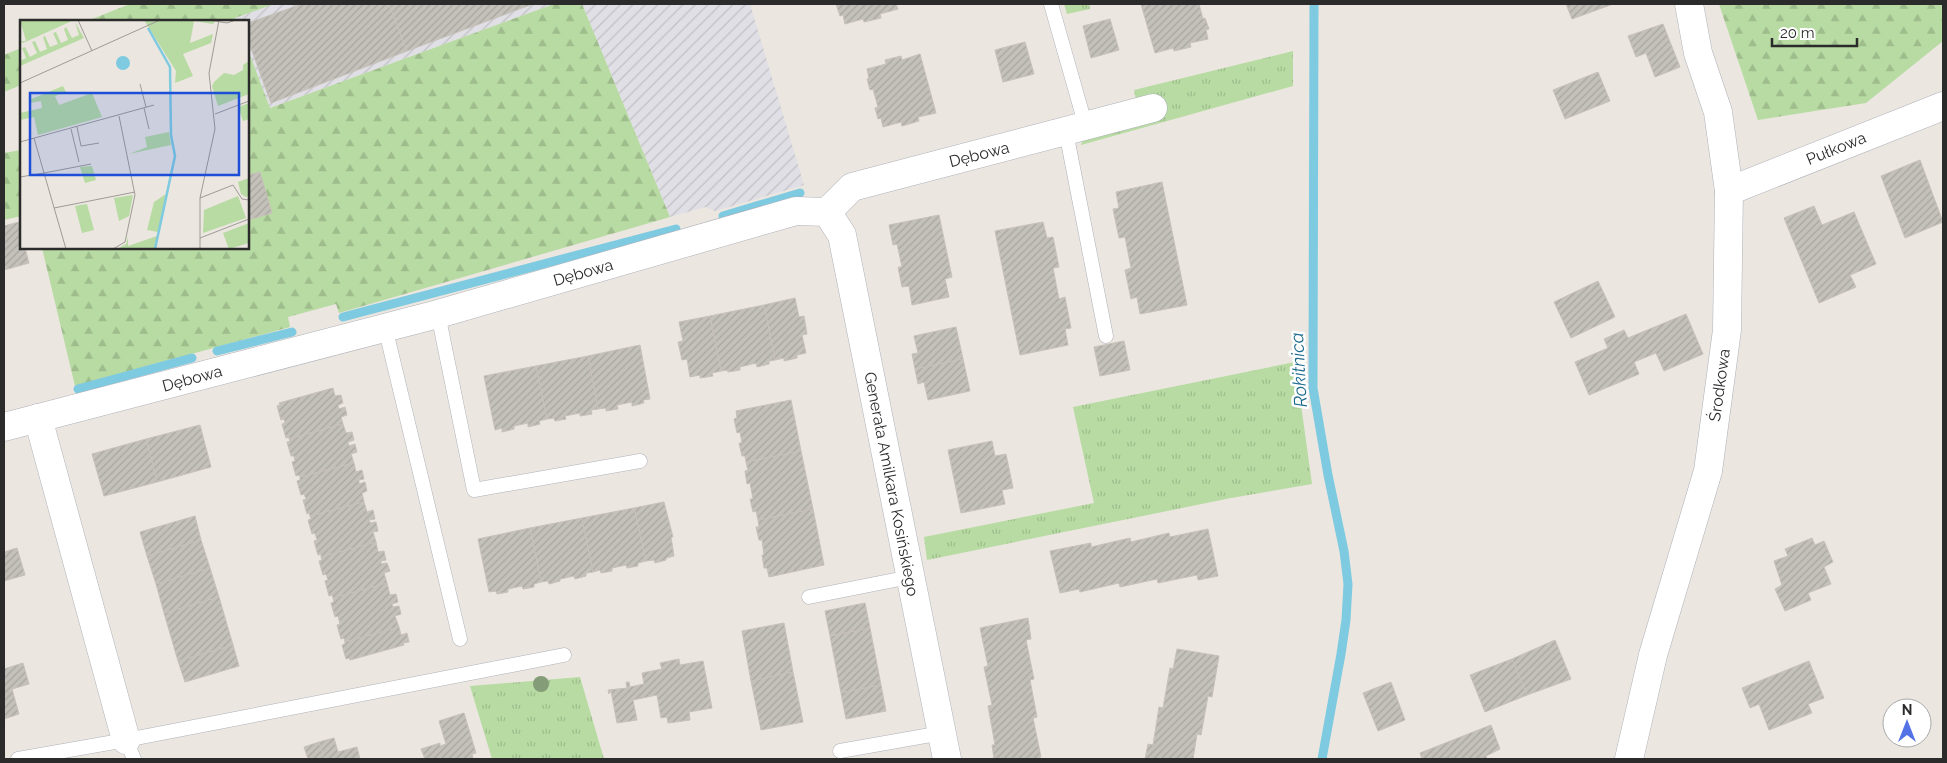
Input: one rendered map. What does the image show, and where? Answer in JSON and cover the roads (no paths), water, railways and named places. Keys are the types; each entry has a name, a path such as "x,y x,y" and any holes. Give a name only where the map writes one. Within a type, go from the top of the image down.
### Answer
{"street":[{"name":"Środkowa","path":"1629,759 1652,655 1708,471 1726,330 1729,191 1718,112 1698,53 1689,4"},
{"name":"Pułkowa","path":"1729,191 1943,106"},
{"name":"Dębowa","path":"4,427 438,314 796,212 827,212 852,187 1152,108"},
{"name":"Generała Amilkara Kosińskiego","path":"827,212 842,235 947,759"},
{"path":"38,418 130,749"}],"lane":[{"path":"1051,4 1076,129 1106,336"},
{"path":"438,314 474,490 640,461"},
{"path":"385,327 460,639"},
{"path":"810,597 910,577"},
{"path":"18,759 130,749 564,655"},
{"path":"840,751 942,733"}],"waterway":[{"name":"Rokitnica","path":"1314,4 1313,388 1328,475 1344,551 1348,584 1346,620 1341,654 1322,759"},
{"path":"723,216 800,193"},
{"path":"343,317 676,229"},
{"path":"217,351 292,332"},
{"path":"78,389 192,358"}]}
